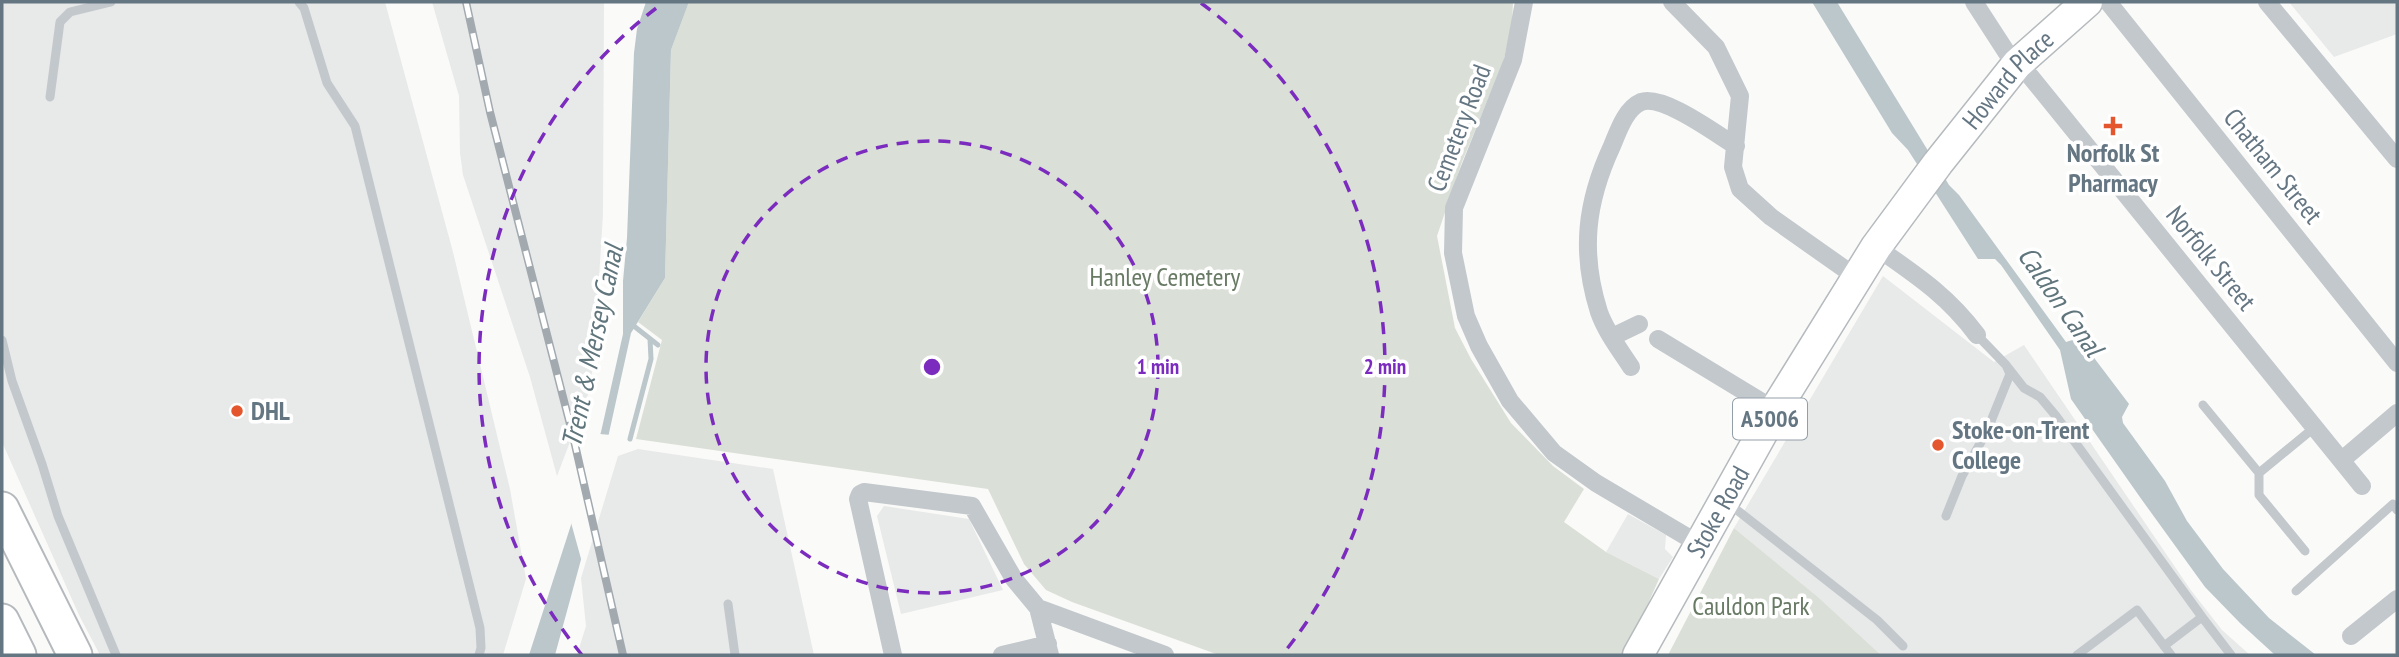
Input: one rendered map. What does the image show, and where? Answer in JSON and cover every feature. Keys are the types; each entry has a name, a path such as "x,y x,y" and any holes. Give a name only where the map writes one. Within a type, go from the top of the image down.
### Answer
{"highway":[{"path":"2,509 75,655"},
{"path":"2,521 62,655"},
{"path":"2,621 19,655"}],"main road":[{"name":"Howard Place","path":"1917,193 2017,64 2087,2"},
{"name":"Stoke Road","path":"1639,655 1775,410 1856,277 1917,193"}],"street":[{"name":"Cemetery Road","path":"1524,2 1513,60 1454,208 1453,253 1466,316 1479,346 1510,401 1555,453 1596,484 1699,544"},
{"name":"Norfolk Street","path":"1974,2 2007,53 2030,76 2362,486"},
{"name":"Chatham Street","path":"2108,2 2397,363"},
{"path":"2267,2 2397,159"},
{"path":"1681,5 1716,47 1740,96 1733,167 1740,189 1771,217 1856,277"},
{"path":"1631,367 1600,313 1588,260 1592,197 1602,167 1628,112 1641,102 1655,101 1679,111 1736,146"},
{"path":"1876,247 1938,291 1960,312 1977,335"},
{"path":"1612,337 1639,324"},
{"path":"1658,340 1775,410"},
{"path":"2342,460 2397,413"},
{"path":"893,655 858,499 864,492 972,506 1014,579 1038,608 1049,649 1002,655"},
{"path":"2351,636 2397,599"},
{"path":"1038,608 1165,655"}],"lane":[{"path":"50,97 60,22 71,7 111,2"},
{"path":"299,2 304,8 327,83 355,126 477,615 481,648 479,655"},
{"path":"1977,335 2024,388 2040,397 2056,416 2231,655"},
{"path":"2,340 12,381 58,516 116,655"},
{"path":"1946,516 1962,476 1987,431 2007,385 2010,374 2006,365"},
{"path":"2203,405 2259,473 2259,495 2305,551"},
{"path":"2259,473 2315,428"},
{"path":"1724,499 1877,620 1903,646"},
{"path":"2296,591 2393,504 2397,510"},
{"path":"727,604 734,655"},
{"path":"2077,655 2137,610 2171,655"},
{"path":"2164,646 2202,617"}],"shaded area":[{"path":"2,2 385,2 453,252 510,489 526,579 503,655 100,655 79,615 2,442"},
{"path":"432,2 604,2 603,214 594,359 589,392 557,476 530,377 463,175 459,96"},
{"path":"646,2 689,2 671,50 665,278 631,333 582,556 555,655 529,655 601,432 623,334 634,53 637,29"},
{"path":"1812,2 1837,2 1949,185 2066,342 2079,338 2129,404 2122,417 2123,423 2165,481 2187,521 2223,569 2269,618 2316,655 2275,655 2205,587 2071,399 2060,350 2001,265 1995,259 1978,259 1908,150 1892,133"},
{"path":"2289,2 2397,2 2397,34 2334,57"},
{"name":"Stoke-on-Trent College","path":"1883,276 1994,362 2024,345 2190,589 2222,630 2250,655 1881,655 1818,597 1734,528"},
{"path":"638,449 773,469 814,655 577,655 586,626 581,578 618,456"},
{"path":"884,506 969,519 1003,590 901,614 877,516"},
{"path":"1628,514 1666,535 1665,549 1673,557 1659,579 1606,552"}],"green space":[{"name":"Hanley Cemetery","path":"689,2 1513,2 1512,23 1503,63 1462,162 1437,236 1455,328 1471,359 1511,423 1553,466 1584,489 1564,522 1606,552 1659,579 1625,655 1219,655 1046,590 1024,564 988,489 636,439 662,340 638,322 665,278 671,50"},
{"name":"Cauldon Park","path":"1734,528 1818,597 1881,655 1668,655"}],"pier":[{"path":"598,428 600,434 611,435 583,566 570,519"}],"waterway":[{"path":"630,323 658,345"},
{"path":"630,439 651,359 650,339"}],"railway":[{"path":"466,2 490,112 573,436 623,655"}],"place":[{"name":"Norfolk St Pharmacy","path":"2113,126"},
{"name":"DHL","path":"237,411"},
{"name":"Stoke-on-Trent College","path":"1938,445"}],"water label":[{"name":"Caldon Canal","path":"2061,301"},
{"name":"Trent & Mersey Canal","path":"592,346"}]}
